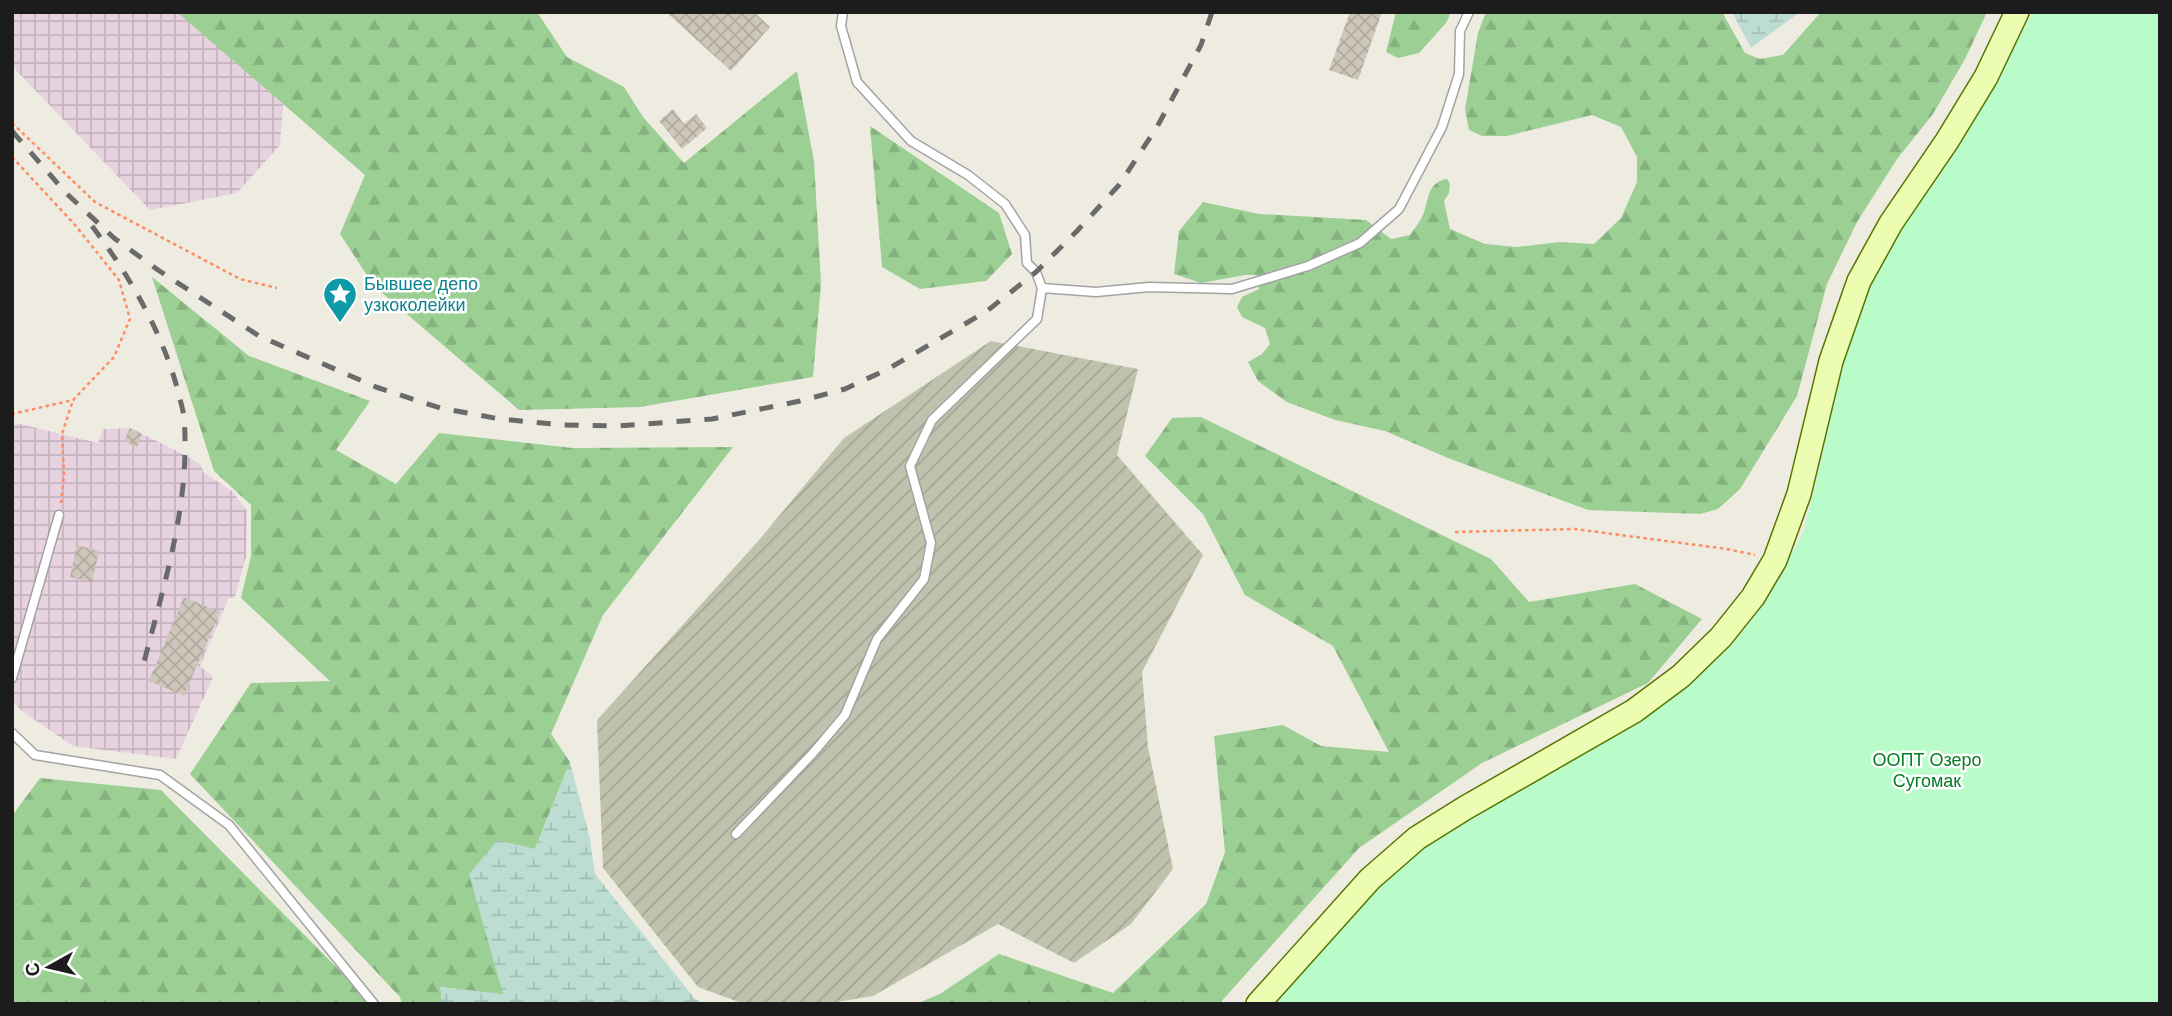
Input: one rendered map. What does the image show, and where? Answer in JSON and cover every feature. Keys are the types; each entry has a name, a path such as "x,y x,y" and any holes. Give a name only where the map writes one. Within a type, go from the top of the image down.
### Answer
{"street":[{"path":"1258,1004 1370,879 1417,838 1634,711 1681,676 1721,637 1753,597 1775,560 1799,494 1831,361 1859,281 1891,223 1947,141 1986,77 2017,12"}],"lane":[{"path":"736,834 845,715 877,639 924,579 931,543 910,466 932,420 1037,318 1042,288 1036,272 1027,263 1025,235 1005,204 968,175 911,141 858,82 841,26 843,12"},
{"path":"1042,288 1096,292 1149,287 1232,289 1308,266 1360,243 1399,209 1442,127 1459,74 1460,31 1469,12"},
{"path":"12,678 59,515"},
{"path":"12,733 35,755 160,775 229,825 374,1004"}],"path":[{"path":"12,123 95,202 240,279 277,288"},
{"path":"12,157 75,225 118,280 130,319 114,357 73,400 62,434 64,475 59,515"},
{"path":"12,414 73,400"},
{"path":"1455,532 1575,529 1727,549 1775,560"}],"shaded area":[{"path":"12,12 211,12 286,72 280,145 237,193 150,210 12,66"},
{"path":"991,341 1138,369 1117,455 1203,555 1142,672 1148,747 1173,869 1131,924 1074,963 998,924 873,996 825,1004 744,1004 698,987 603,868 597,720 759,540 844,438"},
{"path":"16,423 98,443 103,429 130,428 201,465 203,472 232,491 247,511 246,556 235,597 229,598 200,666 213,677 176,759 73,746 23,712 12,701 12,428"}],"green space":[{"path":"177,12 537,12 567,57 624,87 643,117 684,163 797,71 814,161 821,283 813,377 640,407 519,410 374,286 340,234 365,175"},
{"path":"1396,12 1451,12 1446,23 1419,53 1398,58 1386,52"},
{"path":"1486,12 1722,12 1745,53 1760,59 1783,55 1821,12 1987,12 1965,59 1933,114 1897,159 1857,222 1827,284 1797,396 1740,489 1718,509 1700,514 1588,510 1448,458 1385,431 1335,420 1287,402 1258,381 1248,362 1262,354 1270,344 1265,328 1242,317 1237,307 1242,297 1259,289 1257,275 1201,283 1174,274 1179,231 1203,202 1259,214 1366,220 1391,239 1410,235 1423,215 1432,188 1447,179 1450,184 1449,193 1444,201 1450,229 1485,244 1517,247 1560,242 1594,244 1621,218 1637,182 1637,157 1621,127 1592,115 1507,136 1482,136 1469,130 1465,109 1478,33"},
{"path":"1732,12 1800,12 1751,48"},
{"name":"ООПТ Озеро Сугомак","path":"2033,12 2160,12 2160,1004 1270,1004 1369,897 1431,837 1655,711 1730,645 1772,590 1804,531 1845,359 1871,280 1909,216 1965,137"},
{"path":"870,126 999,213 1012,254 986,281 920,289 882,267"},
{"path":"152,277 249,356 370,401 336,450 396,484 439,433 572,448 733,447 603,615 551,734 570,762 535,849 503,995 441,987 442,1004 402,1004 400,997 190,774 251,683 330,681 241,598 251,556 251,505 214,471"},
{"path":"1201,417 1491,559 1529,602 1635,584 1702,619 1648,683 1482,763 1359,848 1219,1004 916,1004 940,994 999,954 1113,993 1206,904 1225,852 1214,736 1283,725 1321,746 1389,752 1333,646 1245,595 1203,514 1145,456 1172,418"},
{"path":"570,762 590,839 595,874 695,999 706,1004 442,1004 440,987 503,994 469,874 498,840 535,849"},
{"path":"40,778 161,790 362,993 367,1004 12,1004 12,816"}],"building":[{"path":"666,12 754,12 770,27 731,71"},
{"path":"1350,12 1382,12 1358,80 1329,70"},
{"path":"673,109 684,124 696,114 707,128 682,149 659,121"},
{"path":"130,428 142,434 137,447 124,441"},
{"path":"77,545 99,551 92,582 70,577"},
{"path":"184,597 220,612 184,696 149,681"}],"railway":[{"path":"12,131 66,193 114,238 158,270 259,336 376,387 440,408 500,419 563,425 617,426 712,419 845,389 888,369 987,311 1036,272 1119,185 1157,127 1201,45 1212,12"},
{"path":"92,226 119,264 154,325 171,369 184,417 183,482 174,545 142,670"}],"place":[{"name":"Бывшее депо узкоколейки","path":"340,324"}]}
